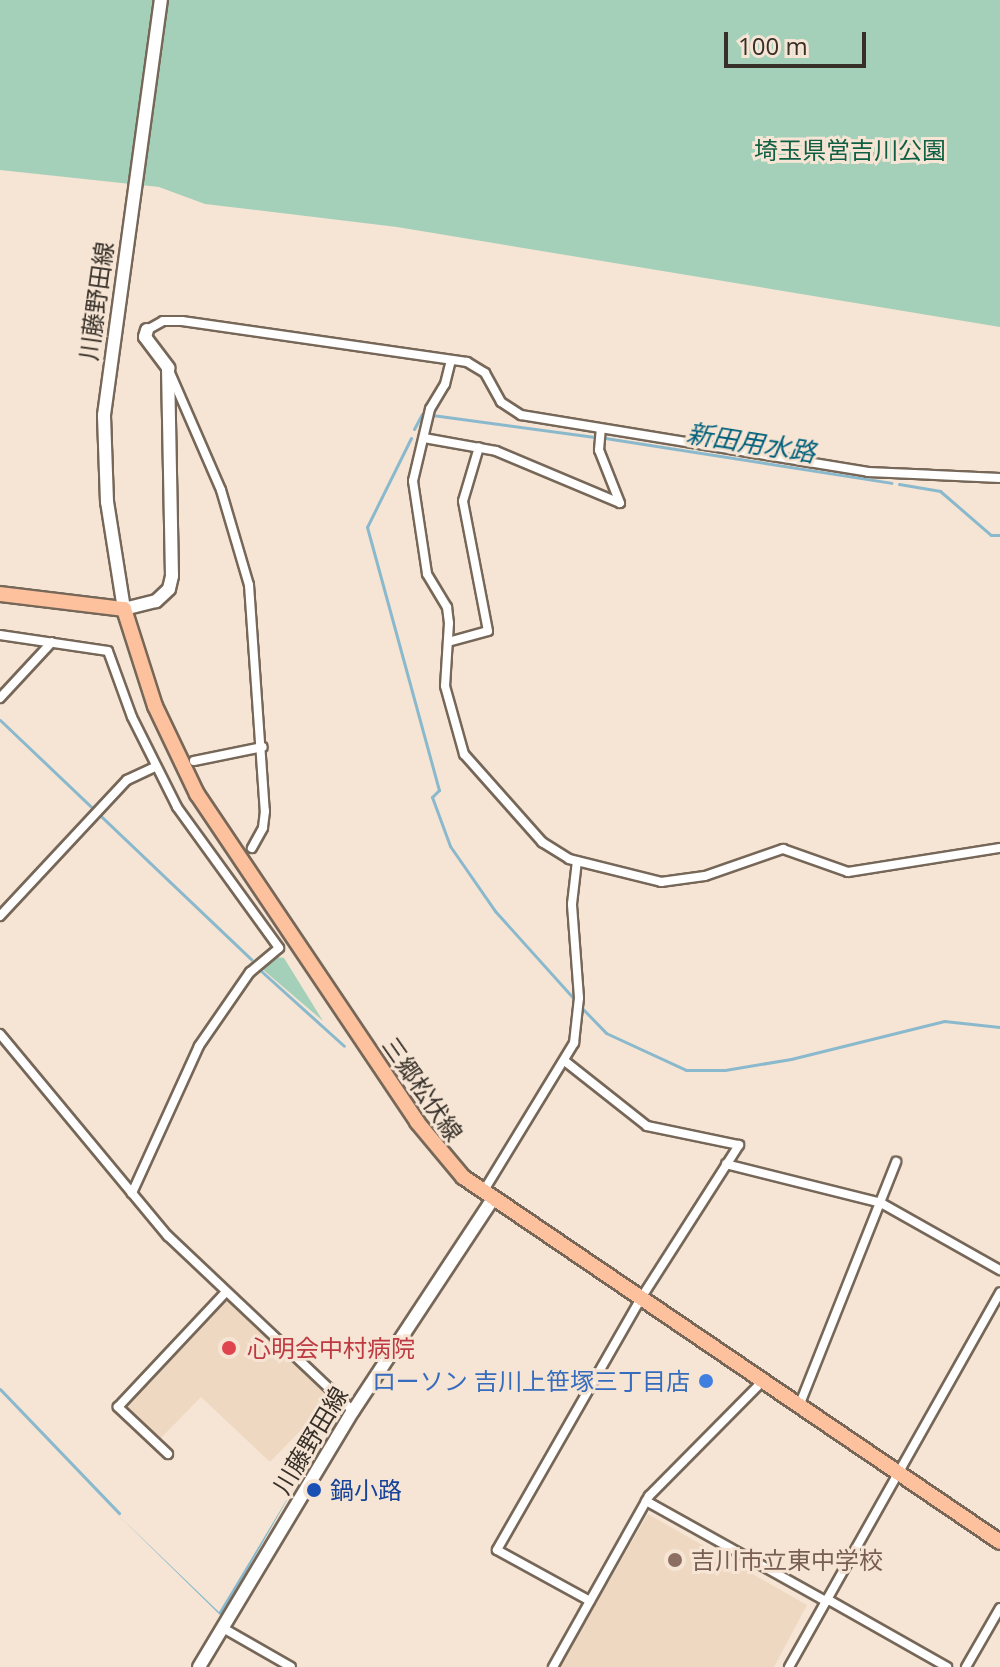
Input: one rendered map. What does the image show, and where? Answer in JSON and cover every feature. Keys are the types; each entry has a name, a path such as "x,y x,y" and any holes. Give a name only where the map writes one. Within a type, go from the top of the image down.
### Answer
{"main road":[{"name":"川藤野田線","path":"124,609 115,567 104,457 110,356 161,0"},
{"path":"0,594 124,609 156,601 169,589 172,576 168,368 145,337 147,330"},
{"name":"三郷松伏線","path":"124,609 155,706 197,794 435,1148 488,1196 1000,1542"},
{"name":"川藤野田線","path":"199,1667 353,1411 488,1196"}],"street":[{"path":"147,330 163,321 182,321 451,360 478,367 513,412 896,476 1000,478"},
{"path":"451,360 424,438 413,488 427,574 447,607 445,686 464,754 542,842 577,861 661,882 705,876 783,849 848,872 1000,848"},
{"path":"168,368 221,490 243,558 263,747 263,828 252,848"},
{"path":"424,438 479,447 620,503 599,450 601,429"},
{"path":"448,642 488,631 463,501 479,447"},
{"path":"0,635 108,651 156,769 218,867 279,948 250,972 199,1046 132,1193"},
{"path":"0,698 52,642"},
{"path":"194,761 263,747"},
{"path":"0,916 127,780 156,769 169,768"},
{"path":"488,1196 566,1062 578,1022 572,904 577,861"},
{"path":"0,1034 132,1193 226,1292 353,1411"},
{"path":"566,1062 647,1126 739,1145 640,1300 497,1550 590,1601"},
{"path":"799,1406 896,1162"},
{"path":"726,1164 881,1203 1000,1270"},
{"path":"168,1454 118,1407 226,1292"},
{"path":"789,1667 1000,1292"},
{"path":"553,1667 646,1501 762,1382"},
{"path":"646,1501 947,1667"},
{"path":"966,1667 1000,1608"},
{"path":"223,1628 291,1667"}],"shaded area":[{"name":"心明会中村病院","path":"226,1299 332,1398 270,1462 201,1397 160,1439 126,1406"},
{"name":"吉川市立東中学校","path":"648,1514 807,1605 774,1667 559,1667"}],"green space":[{"name":"埼玉県営吉川公園","path":"0,0 1000,0 1000,327 397,227 205,204 159,187 0,170"},
{"path":"276,957 284,958 323,1021 261,968"}],"water":[{"path":"295,1486 221,1616 115,1512 219,1612"}],"waterway":[{"path":"414,429 422,414"},
{"name":"新田用水路","path":"432,415 595,437"},
{"path":"411,438 367,527 439,790 432,797 450,846 495,911 576,1001"},
{"name":"新田用水路","path":"605,438 891,483"},
{"name":"新田用水路","path":"899,484 940,491 991,535 1000,535"},
{"path":"0,720 251,959"},
{"path":"260,970 344,1046"},
{"path":"581,1007 606,1033 686,1070 725,1070 791,1059 944,1021 1000,1027"},
{"path":"0,1389 119,1513"}],"place":[{"name":"心明会中村病院","path":"229,1348"},
{"name":"ローソン 吉川上笹塚三丁目店","path":"706,1381"},
{"name":"鍋小路","path":"314,1490"},
{"name":"吉川市立東中学校","path":"675,1560"}]}
